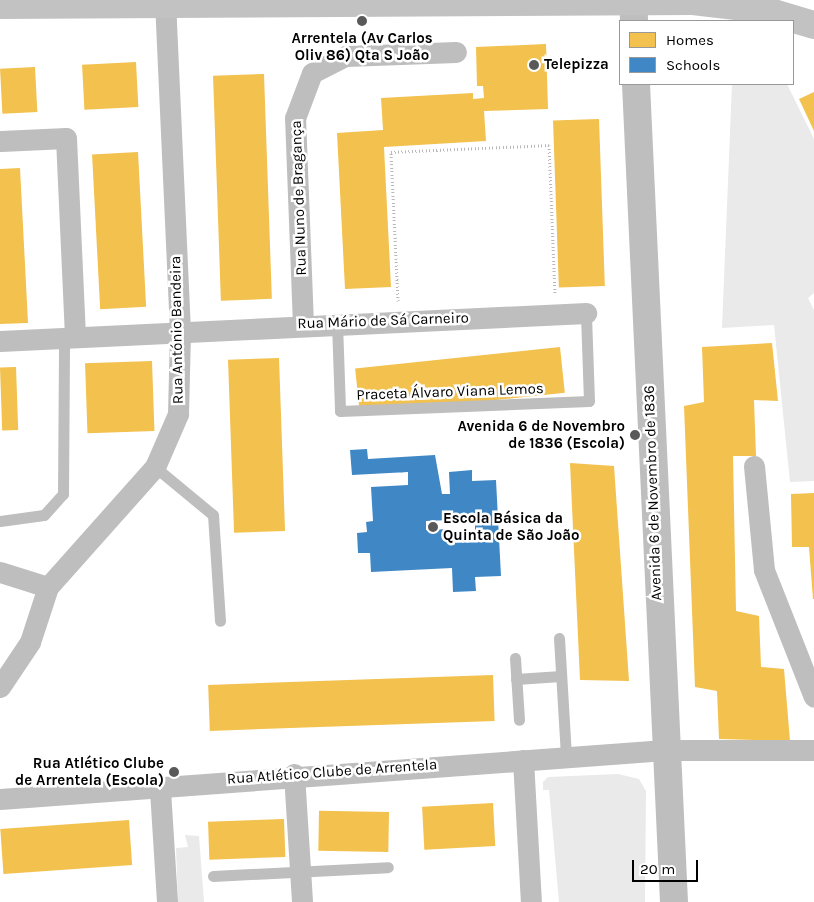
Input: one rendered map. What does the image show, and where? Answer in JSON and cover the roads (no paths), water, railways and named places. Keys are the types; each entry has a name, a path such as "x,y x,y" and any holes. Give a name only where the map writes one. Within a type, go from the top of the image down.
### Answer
{"main road":[{"path":"0,5 165,6 272,2 633,0 760,9 814,25"}],"street":[{"path":"633,0 634,20"},
{"name":"Rua António Bandeira","path":"0,687 30,642 48,587 155,467 178,414 180,331 165,6"},
{"name":"Rua Nuno de Bragança","path":"303,324 295,118 312,73 346,56 456,52"},
{"name":"Avenida 6 de Novembro de 1836","path":"636,85 674,902"},
{"path":"1,141 66,138 70,337"},
{"name":"Rua Mário de Sá Carneiro","path":"0,341 303,324 578,314"},
{"path":"754,466 764,570 814,697"},
{"path":"0,572 48,587"},
{"name":"Rua Atlético Clube de Arrentela","path":"0,799 160,790 203,780 666,750 814,750"},
{"path":"523,760 531,902"},
{"path":"294,774 302,902"},
{"path":"160,790 167,902"}],"lane":[{"name":"Praceta Álvaro Viana Lemos","path":"337,323 340,411 589,401 578,314"},
{"path":"0,521 44,515 63,494 70,337"},
{"path":"155,467 213,516 220,621"},
{"path":"559,638 566,757"},
{"path":"515,658 519,720"},
{"path":"516,679 561,676"},
{"path":"213,876 388,867"}],"place":[{"name":"Arrentela (Av Carlos Oliv 86) Qta S João","path":"362,21"},
{"name":"Telepizza","path":"534,65"},
{"name":"Avenida 6 de Novembro de 1836 (Escola)","path":"635,435"},
{"name":"Escola Básica da Quinta de São João","path":"433,527"},
{"name":"Rua Atlético Clube de Arrentela (Escola)","path":"174,772"}]}
